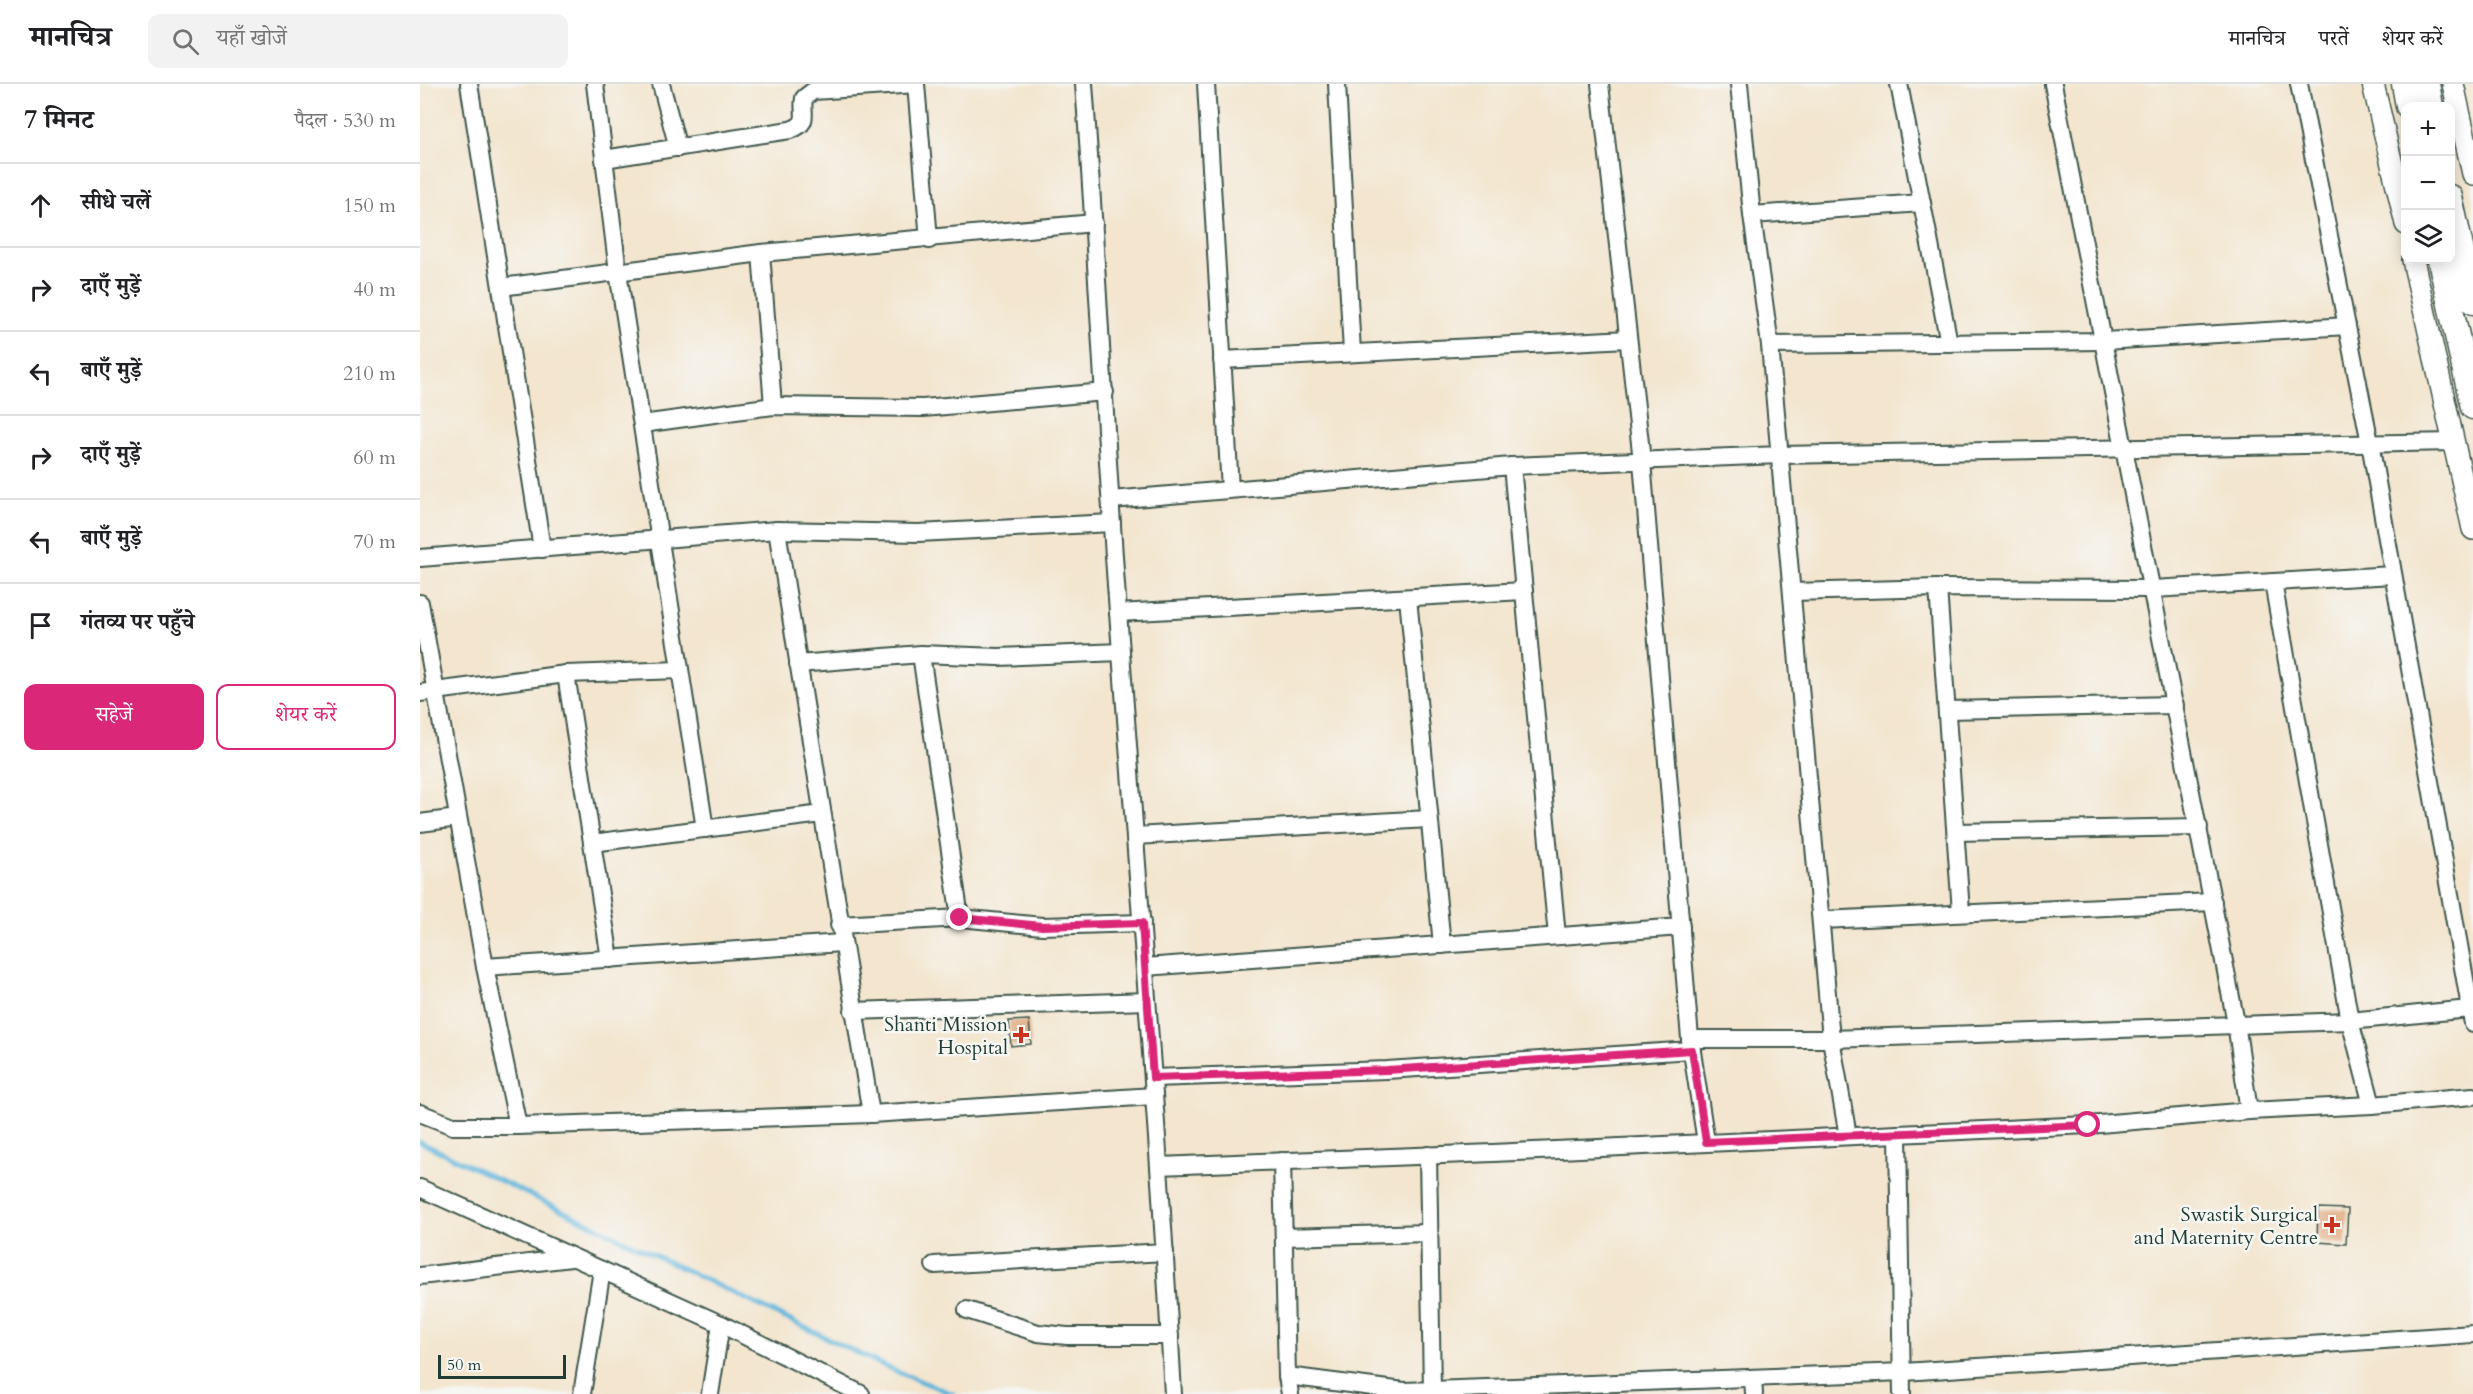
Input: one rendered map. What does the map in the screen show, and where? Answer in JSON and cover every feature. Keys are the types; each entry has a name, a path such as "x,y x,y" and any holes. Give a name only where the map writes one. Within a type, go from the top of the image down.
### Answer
{"highway":[{"path":"2404,84 2407,102"},
{"path":"2427,84 2430,102"},
{"path":"2454,210 2473,302"},
{"path":"2441,264 2473,407"}],"main road":[{"path":"2373,84 2403,210"},
{"path":"2453,84 2473,174"},
{"path":"2415,264 2473,529"}],"street":[{"path":"469,84 542,549"},
{"path":"595,84 618,272 705,829"},
{"path":"661,84 678,148"},
{"path":"604,159 795,129 805,119 803,101 805,89 813,92 916,84 930,240"},
{"path":"1084,84 1118,613 1148,1001 1173,1394"},
{"path":"1206,84 1230,489"},
{"path":"1337,84 1352,352"},
{"path":"1600,84 1642,461 1691,1044 1706,1142"},
{"path":"1738,84 1752,215 1770,345 1831,1039 1848,1136"},
{"path":"1899,84 1949,343"},
{"path":"2053,84 2199,827 2236,1023 2249,1111"},
{"path":"1153,1078 1387,1070 1691,1044 2471,1016 2370,443 2298,84"},
{"path":"1752,215 1922,203"},
{"path":"501,287 761,253 930,240 1094,223"},
{"path":"761,253 773,406"},
{"path":"1770,345 2104,341 2347,326"},
{"path":"1222,360 1628,339"},
{"path":"642,424 773,406 924,408 1105,392"},
{"path":"1111,500 1512,466 1780,456 2454,441"},
{"path":"1512,466 1557,936"},
{"path":"420,558 777,530 918,533 1112,523"},
{"path":"777,530 871,1114"},
{"path":"1792,591 1938,588 2153,589 2393,575"},
{"path":"2273,582 2350,1021 2372,1106"},
{"path":"1938,588 1961,912"},
{"path":"1118,613 1524,591"},
{"path":"1408,597 1442,945"},
{"path":"420,603 428,692 458,818 485,967 518,1126"},
{"path":"798,664 921,654 998,657 1121,652"},
{"path":"921,654 960,918"},
{"path":"428,692 566,674 680,670"},
{"path":"566,674 610,959"},
{"path":"1947,710 2175,705"},
{"path":"592,843 822,814"},
{"path":"420,824 458,818"},
{"path":"1135,836 1429,819"},
{"path":"1956,832 2199,827"},
{"path":"1821,920 2213,902"},
{"path":"839,925 960,918 1042,926 1142,923"},
{"path":"1145,967 1681,927"},
{"path":"485,967 842,943"},
{"path":"853,1011 1148,1001"},
{"path":"420,1113 453,1126 518,1126 871,1114 1154,1096"},
{"path":"1159,1166 2088,1125 2249,1111 2372,1106 2473,1096"},
{"path":"1898,1134 1904,1372 1902,1394"},
{"path":"1428,1155 1432,1392"},
{"path":"1282,1161 1287,1376 1290,1394"},
{"path":"420,1188 721,1324 861,1394"},
{"path":"1284,1237 1429,1233"},
{"path":"934,1265 1165,1252"},
{"path":"420,1276 571,1257"},
{"path":"582,1394 602,1270"},
{"path":"967,1310 1051,1335 1170,1336"},
{"path":"710,1394 721,1324"},
{"path":"1287,1376 1432,1392 1754,1386 1904,1372 2473,1334"}],"building":[{"path":"1029,1020 1031,1044 1011,1046 1009,1021"},
{"path":"2318,1208 2348,1209 2346,1244 2317,1242"}],"waterway":[{"path":"420,1142 895,1371 953,1394"}],"place":[{"name":"Shanti Mission Hospital","path":"1021,1035"},
{"name":"Swastik Surgical and Maternity Centre","path":"2332,1225"}],"route":[{"path":"960,918 1042,926 1142,923 1153,1078 1387,1070 1692,1050 1706,1142 2088,1125"}]}
